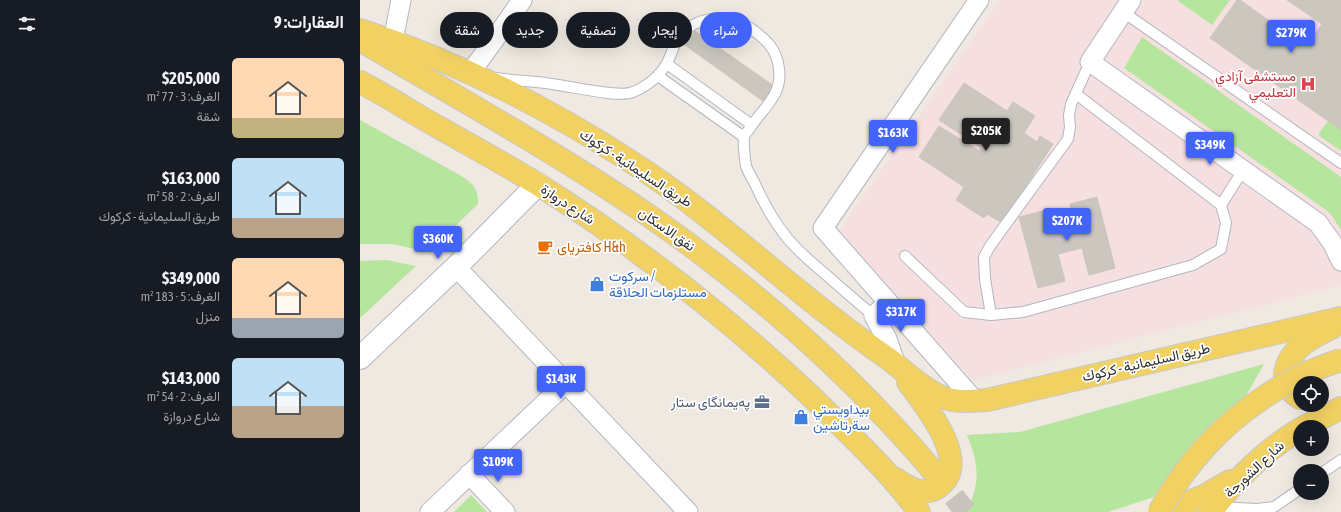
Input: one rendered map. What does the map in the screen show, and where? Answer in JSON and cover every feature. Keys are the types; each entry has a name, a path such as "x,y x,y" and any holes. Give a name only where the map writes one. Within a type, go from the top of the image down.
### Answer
{"main road":[{"path":"360,30 393,41"},
{"name":"نفق الاسكان","path":"360,40 580,172 646,214 712,262 790,326 842,373 889,421 933,471"},
{"name":"طريق السليمانية - كركوك","path":"393,41 474,74 566,122 633,163 695,206 854,336 896,365 931,392 951,400 987,400 1098,373 1341,318"},
{"name":"شارع دروازة","path":"360,82 538,184 624,242 739,331 794,380 869,454 897,485"},
{"path":"1293,393 1285,382 1285,371 1290,359 1298,349 1308,341 1341,323"},
{"path":"1159,512 1174,486 1207,443 1232,421 1263,398 1295,378 1341,360"},
{"path":"869,454 901,482 918,491 928,491 936,488 944,482 951,467 949,453 935,419 896,365"},
{"path":"1329,399 1341,397"},
{"path":"1318,420 1341,408"},
{"name":"شارع الشورجة","path":"1213,510 1248,470 1276,446 1293,434"},
{"path":"1163,512 1204,496 1248,470"},
{"path":"897,485 919,512"},
{"path":"897,485 929,512"}],"street":[{"path":"393,41 401,0"},
{"path":"474,74 522,0"},
{"path":"974,400 823,228 979,0"},
{"path":"1127,6 1090,62 1318,224 1333,244 1341,261"},
{"path":"360,358 456,267 538,184"},
{"path":"456,267 688,512"},
{"path":"888,302 874,316 887,339 896,365"},
{"path":"430,512 566,382"},
{"path":"469,474 505,512"}],"lane":[{"path":"1127,6 1341,163"},
{"path":"474,74 557,85 582,90 631,93 643,87 658,76 667,64 674,46 681,34 706,19 722,18 738,21 756,32 768,42 778,61 780,73 776,94 744,137 746,166 766,208 789,241 805,257 874,316"},
{"path":"991,315 985,279 984,257 990,246 1068,139 1071,104 1090,62"},
{"path":"667,64 752,125"},
{"path":"658,76 744,137"},
{"path":"905,256 964,312 991,315 1024,312 1193,265 1221,249 1226,223 1221,205 1076,94"},
{"path":"1221,205 1243,170"},
{"path":"1329,468 1341,460"},
{"path":"1213,510 1274,507 1293,494"}],"shaded area":[{"path":"1000,0 1177,0 1212,25 1230,0 1341,0 1341,130 1328,121 1318,135 1341,151 1341,177 1142,37 1124,68 1330,213 1341,230 1341,285 973,380 837,234"}],"green space":[{"path":"1177,0 1230,0 1212,25"},
{"path":"1142,37 1341,177 1341,230 1330,213 1124,68"},
{"path":"360,120 458,174 476,189 478,204 428,252 393,244 360,244"},
{"path":"1328,121 1341,130 1341,151 1318,135"},
{"path":"387,260 416,266 360,318 360,261"},
{"path":"1264,364 1243,401 1215,422 1192,446 1154,497 1108,512 966,512 974,492 977,474 974,455 967,435 1020,432"},
{"path":"471,495 487,512 454,512"}],"building":[{"name":"مستشفى آزادي التعليمي","path":"1237,0 1240,0 1306,47 1322,24 1287,0 1341,0 1341,130 1210,38"},
{"path":"695,31 700,34 700,48 719,48 774,86 763,101 689,48 692,48 692,35"},
{"path":"964,83 1007,111 1013,102 1035,116 1024,133 1037,142 1040,136 1053,144 1002,223 987,214 984,218 956,200 964,187 919,157 939,126 979,151 981,147 939,120"},
{"path":"1097,197 1115,268 1089,275 1082,248 1058,254 1065,281 1038,288 1019,217 1047,210 1054,235 1077,229 1070,204"}],"tunnel":[{"path":"933,471 966,512"}],"place":[{"name":"مستشفى آزادي التعليمي","path":"1308,84"},
{"name":"کافتریای H&h","path":"545,247"},
{"name":"سركوت / مستلزمات الحلاقة","path":"597,284"},
{"name":"پەیمانگای ستار","path":"762,402"},
{"name":"بيداويستي سةرتاشين","path":"801,417"}]}
